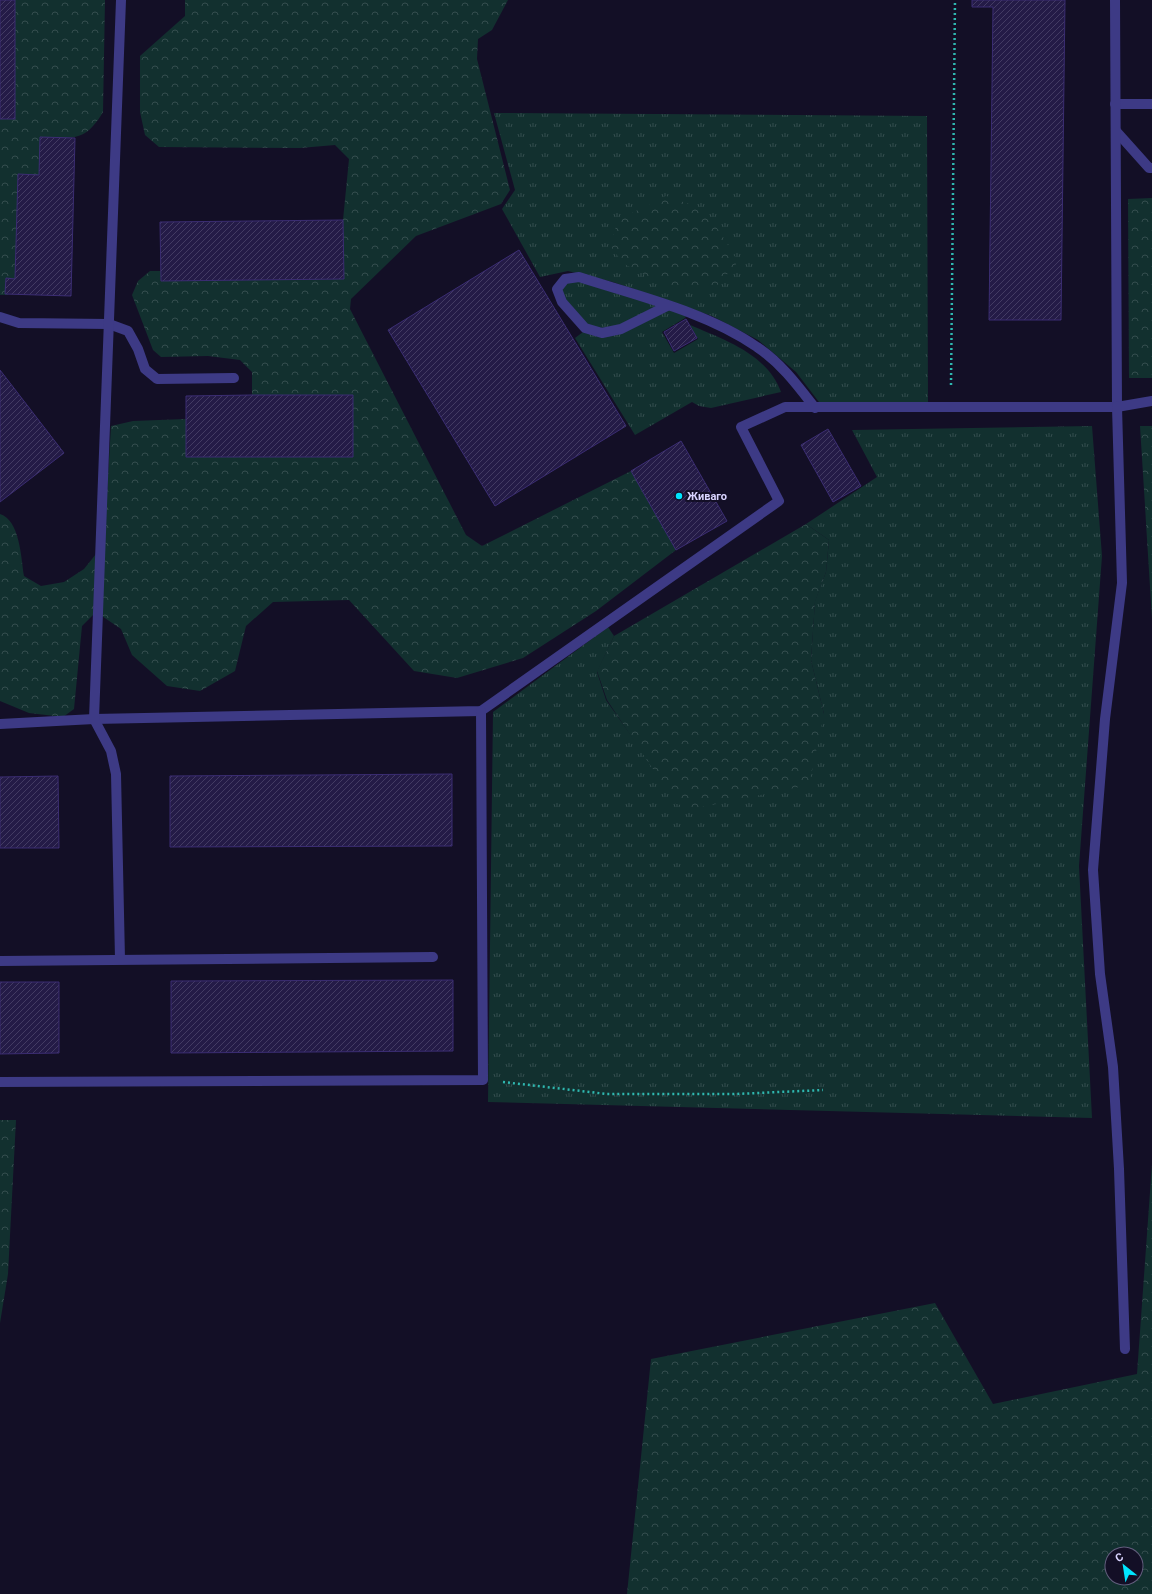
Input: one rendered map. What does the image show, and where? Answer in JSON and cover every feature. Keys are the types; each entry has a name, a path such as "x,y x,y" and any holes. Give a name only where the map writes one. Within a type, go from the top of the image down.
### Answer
{"lane":[{"path":"120,959 116,774 111,750 94,719 121,0"},
{"path":"1115,0 1117,406 1122,583 1105,719 1093,870 1100,974 1113,1067 1119,1169 1125,1349"},
{"path":"1116,104 1152,104"},
{"path":"1116,131 1149,168 1152,168"},
{"path":"667,306 621,329 602,333 585,328 562,302 557,289 565,278 579,277 711,320 758,347 791,377 815,408"},
{"path":"0,317 19,323 109,324 128,331 138,349 145,369 157,379 234,378"},
{"path":"0,724 94,719 482,711 779,501 741,427 786,407 951,408 1117,406 1152,401"},
{"path":"0,1082 483,1080 482,711"},
{"path":"0,961 433,956"}],"path":[{"path":"951,408 955,0"},
{"path":"483,1080 607,1094 736,1094 823,1090"}],"green space":[{"path":"15,0 105,0 103,112 90,129 84,134 69,138 40,137 39,175 18,175 15,279 6,279 8,295 0,295 0,119 15,119"},
{"path":"185,0 508,0 492,30 478,39 477,59 510,190 501,204 416,236 351,299 350,309 466,535 482,546 631,471 676,550 596,611 523,658 457,678 414,671 349,600 273,602 246,626 235,671 200,691 167,686 132,655 121,629 96,612 82,626 74,709 63,717 29,713 0,701 0,514 7,518 16,532 24,576 41,586 64,582 84,569 104,544 111,426 133,421 186,419 186,457 353,457 353,395 252,395 252,372 240,360 208,356 161,357 153,350 132,295 138,281 150,271 161,271 161,281 344,279 343,220 349,159 335,145 300,148 159,147 145,135 140,112 140,56 185,16"},
{"path":"494,113 927,116 928,403 819,402 796,372 758,340 712,316 613,282 568,271 540,277 502,209 515,190"},
{"path":"666,196 701,208 720,232 738,262 716,287 669,287 624,264 610,246 618,220"},
{"path":"1152,198 1152,378 1129,378 1128,199"},
{"path":"580,278 665,306 620,328 585,328 559,289 566,280"},
{"path":"669,307 687,313 685,318 662,332 674,353 698,339 690,325 717,336 755,358 775,379 781,392 711,408 699,406 692,402 635,435 575,338 583,332 601,335"},
{"path":"1092,426 1102,556 1079,866 1092,1118 488,1102 493,712 608,627 614,636 597,672 606,700 637,744 824,714 811,660 815,601 826,572 829,540 806,524 877,477 852,430"},
{"path":"1140,426 1152,426 1152,619"},
{"path":"806,524 829,540 826,572 815,602 811,660 824,714 809,785 697,808 676,804 607,700 597,671 614,636"},
{"path":"0,1120 16,1120 8,1274 0,1323"},
{"path":"1152,1164 1152,1594 627,1594 651,1359 935,1303 993,1404 1137,1374"}],"building":[{"path":"0,0 15,0 15,119 0,119"},
{"path":"972,0 1065,0 1061,320 989,320 993,7 972,7"},
{"path":"40,137 75,138 71,296 5,294 6,278 15,279 18,174 39,175"},
{"path":"343,220 344,279 161,281 160,222"},
{"path":"519,250 626,426 495,506 388,330"},
{"path":"686,319 697,338 674,351 664,332"},
{"path":"0,370 64,453 0,502"},
{"path":"353,395 353,457 186,457 186,396"},
{"path":"828,429 861,486 833,502 801,445"},
{"name":"Живаго","path":"681,441 727,521 676,550 631,471"},
{"path":"452,774 452,846 170,847 170,776"},
{"path":"58,776 59,848 0,848 0,777"},
{"path":"453,980 453,1051 171,1053 171,981"},
{"path":"0,982 59,982 59,1053 0,1054"}],"place":[{"name":"Живаго","path":"679,496"}]}
